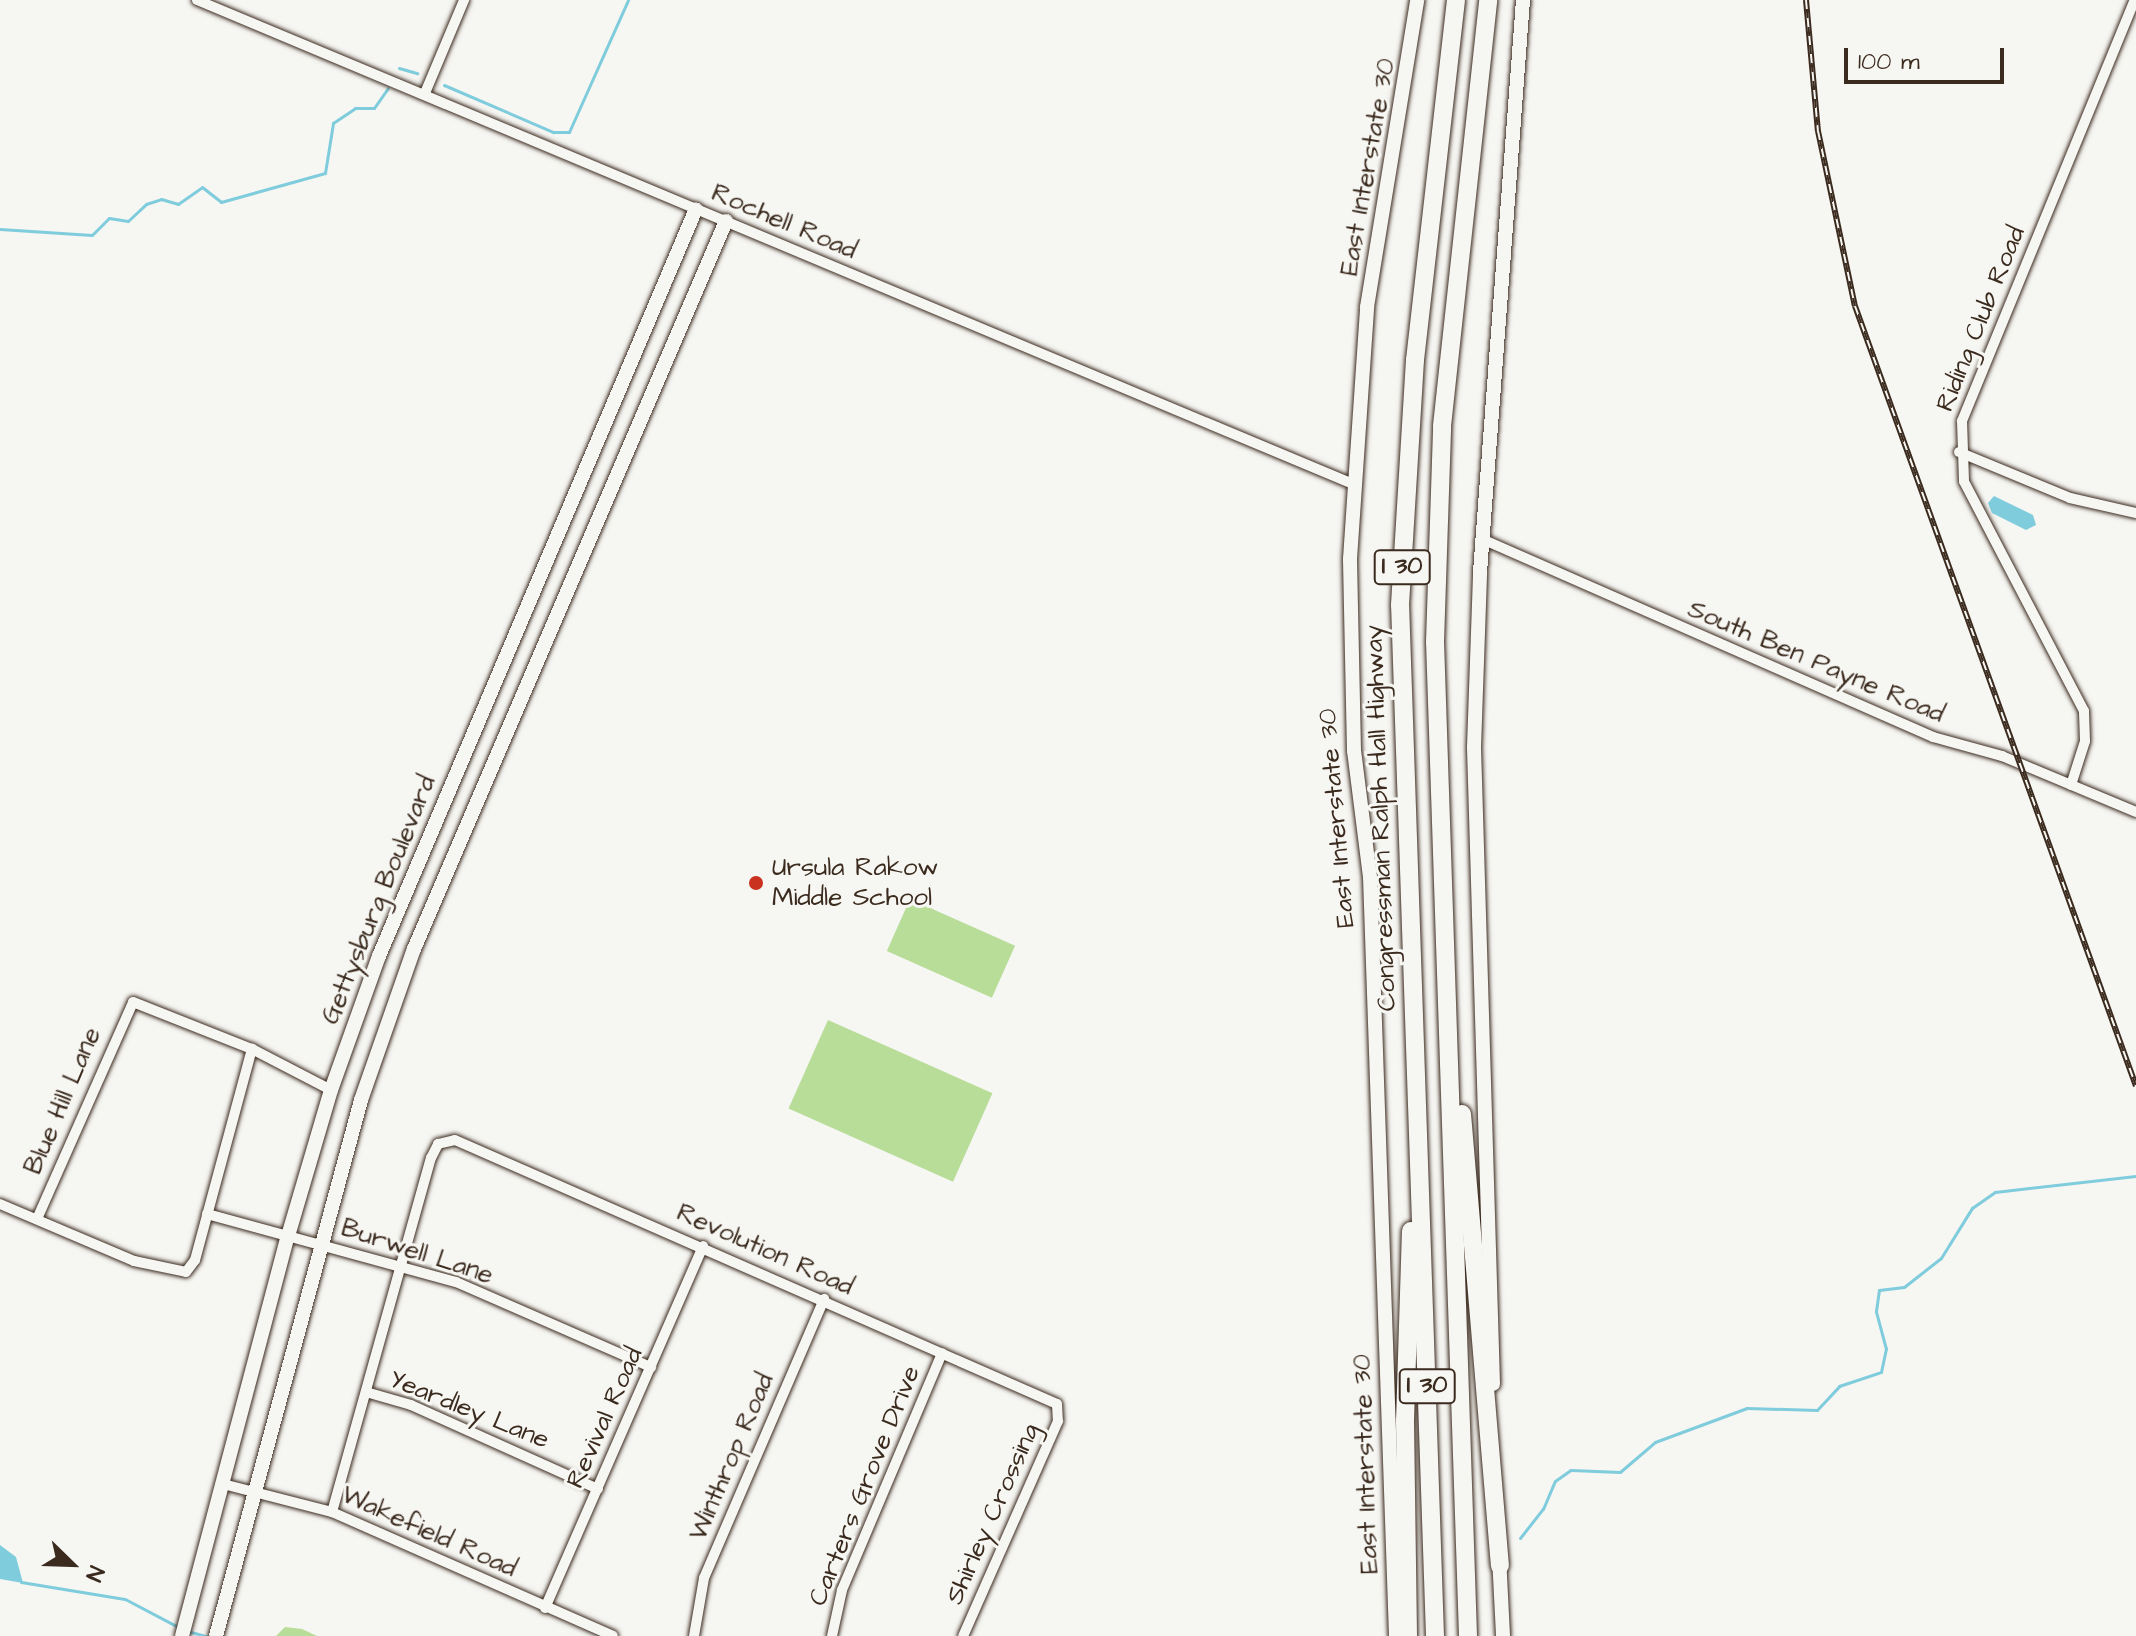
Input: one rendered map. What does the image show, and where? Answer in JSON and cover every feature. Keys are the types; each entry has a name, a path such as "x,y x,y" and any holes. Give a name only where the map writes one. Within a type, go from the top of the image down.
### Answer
{"highway":[{"name":"Congressman Ralph Hall Highway","path":"1435,1636 1400,605 1415,360 1456,0"},
{"name":"I 30","path":"1468,1636 1435,642 1442,426 1488,0"},
{"path":"1439,768 1500,1565"},
{"path":"1408,1636 1405,1406 1417,1137"}],"main road":[{"name":"East Interstate 30","path":"1396,1636 1370,877 1351,714 1353,484 1367,307 1417,0"},
{"path":"1503,1636 1475,837 1482,539 1523,0"},
{"name":"Gettysburg Boulevard","path":"182,1636 288,1236 331,1090 425,843 696,209"},
{"name":"Gettysburg Boulevard","path":"216,1636 361,1100 414,949 726,221"}],"street":[{"name":"Rochell Road","path":"197,0 1353,484"},
{"path":"425,93 464,0"},
{"name":"Riding Club Road","path":"2071,785 2085,741 2084,711 1964,481 1959,452 1962,421 2135,0"},
{"path":"1959,452 2070,498 2136,513"},
{"name":"South Ben Payne Road","path":"1482,539 1933,737 2002,756 2136,812"},
{"name":"Blue Hill Lane","path":"37,1219 133,1002 252,1049"},
{"path":"0,1204 134,1261 186,1272 195,1260 252,1049 331,1090"},
{"name":"Revolution Road","path":"401,1265 431,1158 447,1139 824,1299 1051,1400 1060,1410"},
{"name":"Burwell Lane","path":"207,1214 456,1282 651,1367"},
{"name":"Revival Road","path":"545,1608 703,1246"},
{"path":"332,1512 401,1265"},
{"name":"Winthrop Road","path":"694,1636 704,1578 824,1299"},
{"name":"Carters Grove Drive","path":"832,1636 842,1590 942,1353"},
{"name":"Yeardley Lane","path":"366,1392 411,1405 598,1489"},
{"name":"Shirley Crossing","path":"963,1636 1060,1410"},
{"name":"Wakefield Road","path":"223,1484 332,1512 613,1636"}],"green space":[{"path":"910,899 1015,946 992,998 887,951"},
{"path":"828,1020 992,1093 953,1182 789,1109"},
{"path":"285,1627 302,1629 317,1636 276,1636"}],"water":[{"path":"1994,496 2033,515 2036,525 2026,530 1992,513 1988,503"},
{"path":"0,1545 16,1557 23,1583 0,1579"}],"waterway":[{"path":"444,85 553,132 569,132 628,0"},
{"path":"399,68 417,73"},
{"path":"0,229 92,235 109,218 128,221 146,204 161,199 178,204 202,187 221,202 325,173 333,123 355,108 374,108 388,88"},
{"path":"1520,1538 1543,1509 1555,1481 1571,1470 1620,1472 1655,1442 1747,1408 1817,1410 1839,1386 1881,1372 1886,1349 1876,1311 1879,1290 1904,1287 1941,1258 1972,1208 1995,1192 2136,1176"},
{"path":"21,1582 125,1599 180,1628"},
{"path":"187,1631 206,1636"}],"railway":[{"path":"1806,0 1818,131 1855,306 2136,1086"}],"place":[{"name":"Ursula Rakow Middle School","path":"756,883"}]}
